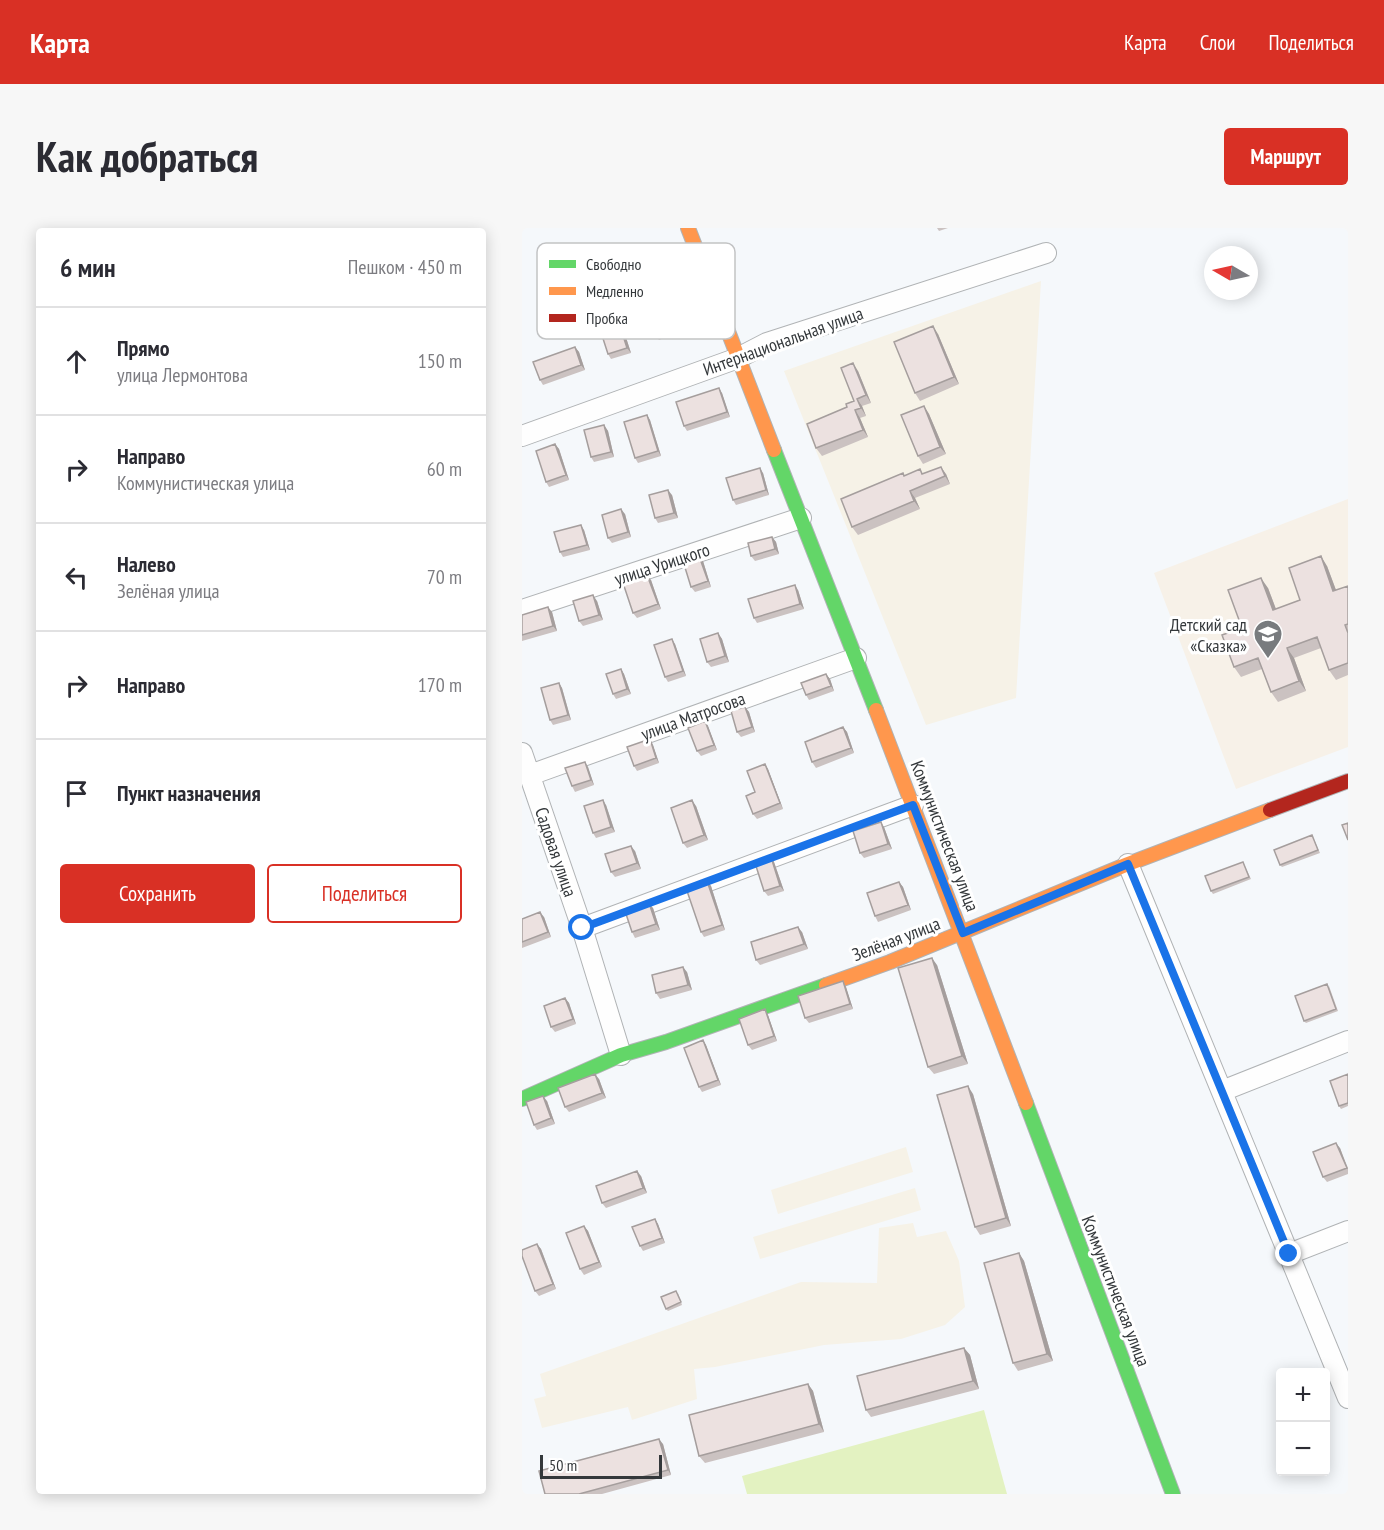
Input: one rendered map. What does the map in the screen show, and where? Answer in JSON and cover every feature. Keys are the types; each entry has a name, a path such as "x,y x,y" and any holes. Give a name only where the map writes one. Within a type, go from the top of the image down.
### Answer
{"street":[{"name":"Коммунистическая улица","path":"688,228 694,243"},
{"name":"Интернациональная улица","path":"522,436 738,358 767,343 1046,253"},
{"name":"Коммунистическая улица","path":"731,339 963,933 1173,1494"},
{"name":"улица Урицкого","path":"522,610 801,518"},
{"name":"улица Матросова","path":"530,775 856,658"},
{"name":"Садовая улица","path":"522,753 582,928 621,1055"},
{"name":"Зелёная улица","path":"522,1099 621,1055 677,1038 963,933 1128,864 1348,781"},
{"path":"582,928 913,805"},
{"path":"1128,864 1348,1398"},
{"path":"1222,1091 1348,1041"},
{"path":"1289,1254 1348,1231"}],"shaded area":[{"path":"1041,281 1016,698 926,725 784,371"},
{"name":"Детский сад «Сказка»","path":"1348,499 1348,747 1236,789 1154,573"},
{"path":"906,1147 913,1172 778,1214 771,1190"},
{"path":"915,1188 921,1210 760,1259 753,1237"},
{"path":"913,1223 917,1237 946,1231 959,1261 965,1307 945,1325 901,1339 824,1345 715,1367 694,1369 697,1399 632,1420 628,1407 542,1428 534,1399 546,1396 540,1374 801,1282 877,1283 879,1228"}],"green space":[{"path":"984,1410 1007,1494 747,1494 742,1476"}],"building":[{"path":"933,326 954,377 915,393 894,342"},
{"path":"603,339 624,339 627,348 608,354"},
{"path":"575,347 581,365 540,380 533,362"},
{"path":"853,363 866,395 857,399 861,408 855,410 863,430 816,448 807,424 847,407 846,404 854,401 841,368"},
{"path":"719,388 727,412 684,426 676,402"},
{"path":"924,406 940,447 918,456 901,415"},
{"path":"647,415 658,451 635,458 624,422"},
{"path":"604,425 611,452 591,457 584,430"},
{"path":"555,444 566,475 546,482 536,451"},
{"path":"941,467 945,476 910,491 914,501 852,527 841,499 903,473 904,476 920,469 922,474"},
{"path":"760,468 766,490 733,500 726,478"},
{"path":"668,490 674,513 655,518 649,495"},
{"path":"621,509 628,532 608,538 602,515"},
{"path":"581,525 587,545 560,552 554,532"},
{"path":"772,537 775,549 751,556 748,543"},
{"path":"699,556 708,581 691,587 683,561"},
{"path":"1321,556 1333,591 1348,586 1348,624 1345,625 1348,633 1348,663 1329,670 1317,637 1287,648 1299,681 1271,692 1258,658 1234,667 1222,635 1242,628 1228,590 1261,578 1273,610 1300,600 1289,568"},
{"path":"647,575 658,604 633,613 623,583"},
{"path":"795,585 800,604 754,618 748,599"},
{"path":"593,595 599,615 579,621 573,601"},
{"path":"548,607 553,626 522,635 522,615"},
{"path":"718,633 725,656 707,662 700,639"},
{"path":"672,639 683,671 665,677 654,645"},
{"path":"621,669 627,689 613,694 606,674"},
{"path":"826,674 831,686 806,695 801,683"},
{"path":"559,683 568,715 550,720 541,688"},
{"path":"745,707 752,727 737,732 731,711"},
{"path":"705,721 714,745 697,751 688,728"},
{"path":"843,727 851,748 812,762 805,742"},
{"path":"650,739 656,758 634,766 627,747"},
{"path":"585,762 591,780 572,786 565,768"},
{"path":"765,764 780,803 753,814 746,796 755,792 747,771"},
{"path":"603,800 611,827 593,833 584,806"},
{"path":"692,800 704,835 683,843 671,808"},
{"path":"881,822 888,844 860,853 853,831"},
{"path":"1348,823 1348,840 1342,825"},
{"path":"1312,835 1318,850 1280,865 1274,850"},
{"path":"631,846 637,863 611,872 605,854"},
{"path":"771,857 780,886 764,891 755,863"},
{"path":"1243,862 1249,877 1211,891 1205,876"},
{"path":"707,881 722,925 701,932 686,888"},
{"path":"899,882 908,905 875,916 867,893"},
{"path":"649,903 656,924 632,932 625,911"},
{"path":"540,912 548,932 522,942 522,919"},
{"path":"798,927 804,944 756,960 751,942"},
{"path":"932,958 962,1056 928,1067 898,968"},
{"path":"683,967 688,985 656,993 652,975"},
{"path":"843,981 850,1004 805,1018 798,996"},
{"path":"1327,984 1336,1009 1304,1021 1295,996"},
{"path":"565,998 573,1019 551,1027 544,1006"},
{"path":"765,1009 774,1036 748,1045 739,1019"},
{"path":"703,1040 718,1080 699,1087 684,1048"},
{"path":"595,1074 602,1093 565,1107 558,1088"},
{"path":"1348,1074 1348,1103 1339,1106 1330,1081"},
{"path":"968,1086 1006,1218 975,1227 937,1095"},
{"path":"543,1096 551,1118 534,1125 526,1102"},
{"path":"1336,1143 1347,1168 1323,1177 1313,1152"},
{"path":"637,1171 643,1188 602,1203 596,1186"},
{"path":"655,1219 662,1238 640,1246 632,1227"},
{"path":"584,1226 599,1262 580,1269 566,1233"},
{"path":"537,1244 553,1284 535,1291 522,1256 522,1250"},
{"path":"1019,1253 1047,1354 1013,1363 984,1263"},
{"path":"676,1291 681,1302 666,1309 661,1297"},
{"path":"964,1348 973,1381 866,1410 857,1376"},
{"path":"808,1384 819,1424 699,1456 689,1415"},
{"path":"659,1439 668,1470 579,1494 545,1494 539,1471"}],"traffic: fast":[{"path":"774,450 876,710"},
{"path":"522,1099 621,1055 666,1042 826,985"},
{"path":"1026,1103 1173,1494"}],"traffic: slow":[{"path":"688,228 694,243"},
{"path":"731,339 774,450"},
{"path":"876,710 1026,1103"},
{"path":"826,985 890,962 1128,864 1270,810"}],"traffic: jam":[{"path":"1270,810 1348,781"}],"place":[{"name":"Детский сад «Сказка»","path":"1268,660"}],"route":[{"path":"582,928 913,805 963,933 1128,864 1289,1254"}]}
